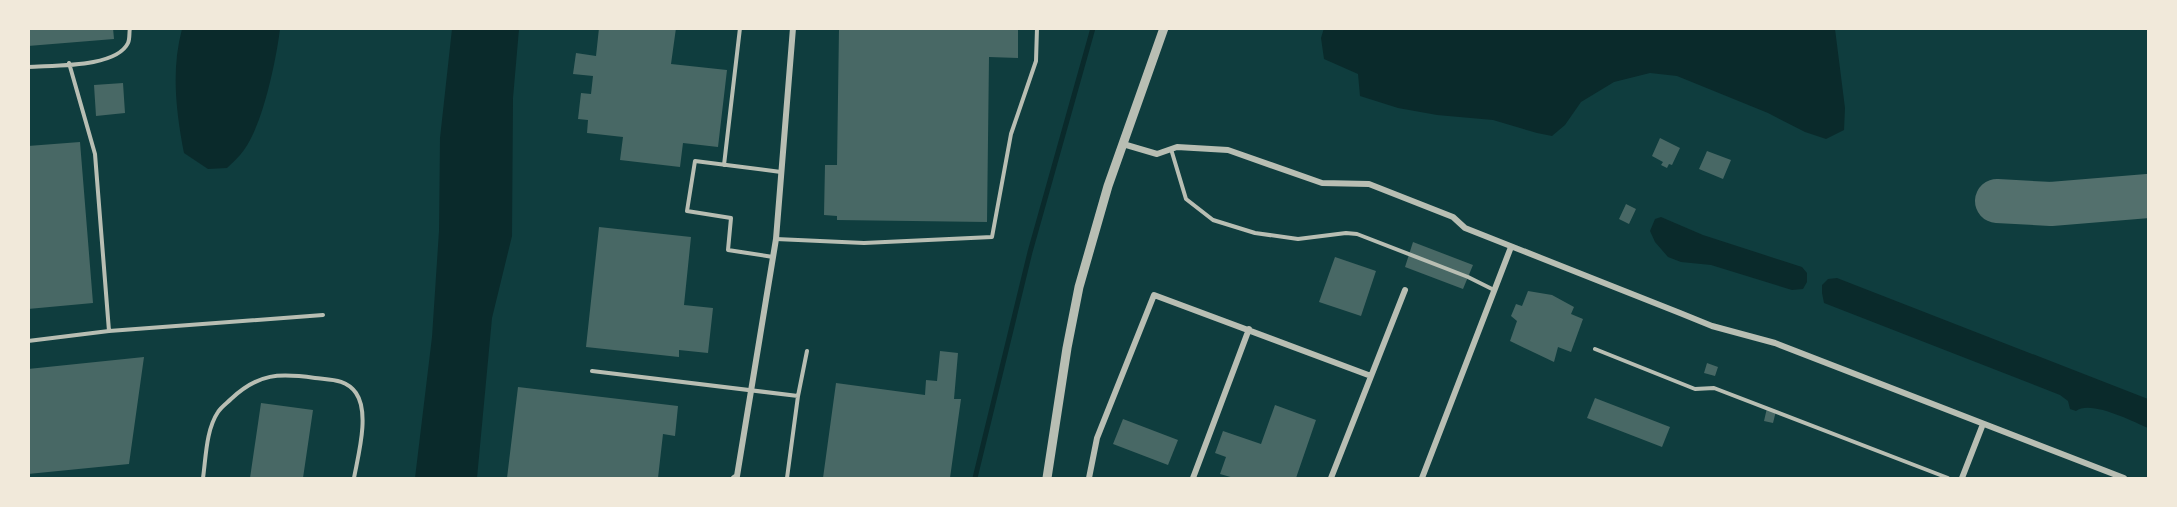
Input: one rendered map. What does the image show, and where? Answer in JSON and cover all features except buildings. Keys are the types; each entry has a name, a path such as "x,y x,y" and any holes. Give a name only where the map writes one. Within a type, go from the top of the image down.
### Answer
{"street":[{"path":"735,478 776,240 793,28"},
{"path":"1047,478 1079,287 1123,144 1164,28"},
{"path":"1123,144 1157,154 1177,147 1228,150 1322,183 1369,184 1453,217 1465,228 1712,326 1775,343 2124,478"},
{"path":"1422,478 1511,247"},
{"path":"1331,478 1405,290"},
{"path":"1089,478 1097,438 1154,295 1371,376"},
{"path":"1193,478 1249,329"},
{"path":"1962,478 1983,424"}],"lane":[{"path":"28,67 97,61 114,57 128,43 130,28"},
{"path":"724,165 740,28"},
{"path":"776,240 864,243 992,237 1011,134 1036,61 1037,28"},
{"path":"69,63 95,154 109,332"},
{"path":"1171,149 1186,199 1213,220 1255,233 1298,239 1346,233 1357,234 1468,277 1494,290"},
{"path":"773,257 728,250 731,218 687,211 695,161 782,172"},
{"path":"28,341 109,332 323,315"},
{"path":"1595,349 1695,388 1714,388 1948,478"},
{"path":"787,478 798,396 807,351"},
{"path":"592,371 798,396"},
{"path":"203,478 209,435 218,411 237,393 257,380 288,374 346,382 357,394 362,412 362,431 354,478"}],"water":[{"path":"1324,28 1835,29 1845,108 1844,130 1826,139 1677,76 1650,73 1614,82 1581,102 1565,125 1552,136 1493,120 1437,115 1398,108 1360,96 1358,74 1324,59 1321,38"},
{"path":"182,29 280,29 272,74 257,125 244,150 227,168 208,169 184,153 176,91 177,60"},
{"path":"452,29 519,29 513,98 512,236 492,318 477,478 415,478 432,337 439,231 440,138"},
{"path":"1661,217 1703,235 1802,267 1807,273 1807,282 1803,289 1792,290 1711,265 1681,262 1668,257 1655,242 1650,231 1655,219"},
{"path":"1837,278 2148,399 2148,428 2101,410 2083,408 2076,411 2070,409 2068,401 2060,395 1824,303 1822,285 1828,279"}],"waterway":[{"path":"975,478 1030,252 1093,28"}],"taxiway":[{"path":"1997,201 2051,204 2148,196"}]}
